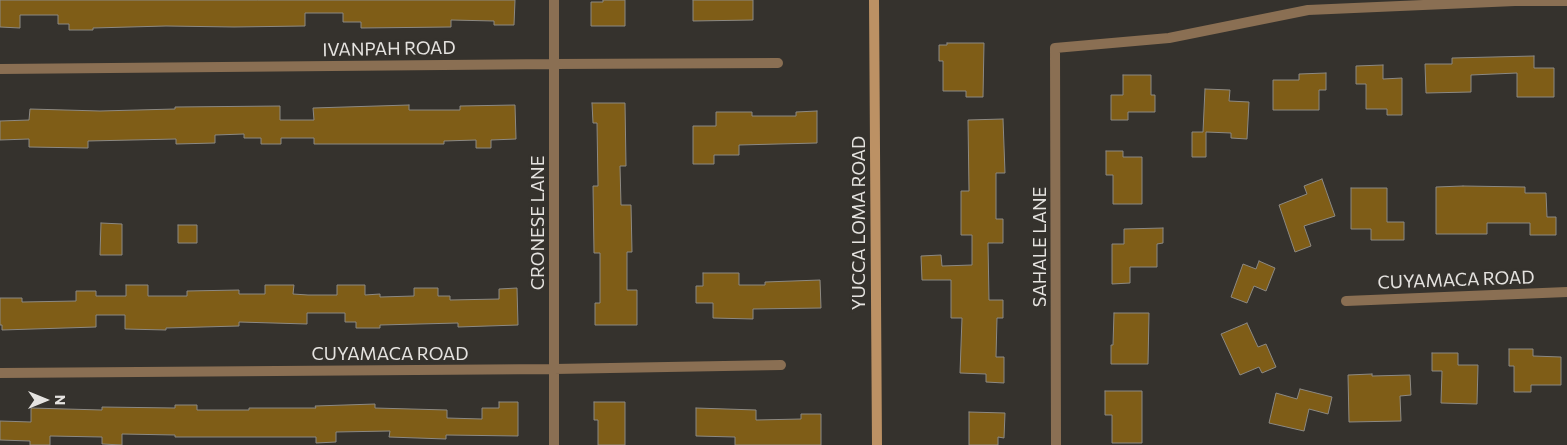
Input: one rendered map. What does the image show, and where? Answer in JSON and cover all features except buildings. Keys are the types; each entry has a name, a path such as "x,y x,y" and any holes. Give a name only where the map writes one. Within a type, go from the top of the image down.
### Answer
{"main road":[{"name":"YUCCA LOMA ROAD","path":"874,0 877,445"}],"street":[{"name":"CRONESE LANE","path":"554,0 554,445"},
{"name":"SAHALE LANE","path":"1056,445 1055,48 1169,38 1308,10 1567,0"},
{"name":"IVANPAH ROAD","path":"0,69 778,63"},
{"name":"CUYAMACA ROAD","path":"1346,301 1567,292"},
{"name":"CUYAMACA ROAD","path":"0,373 554,369 781,365"}]}
